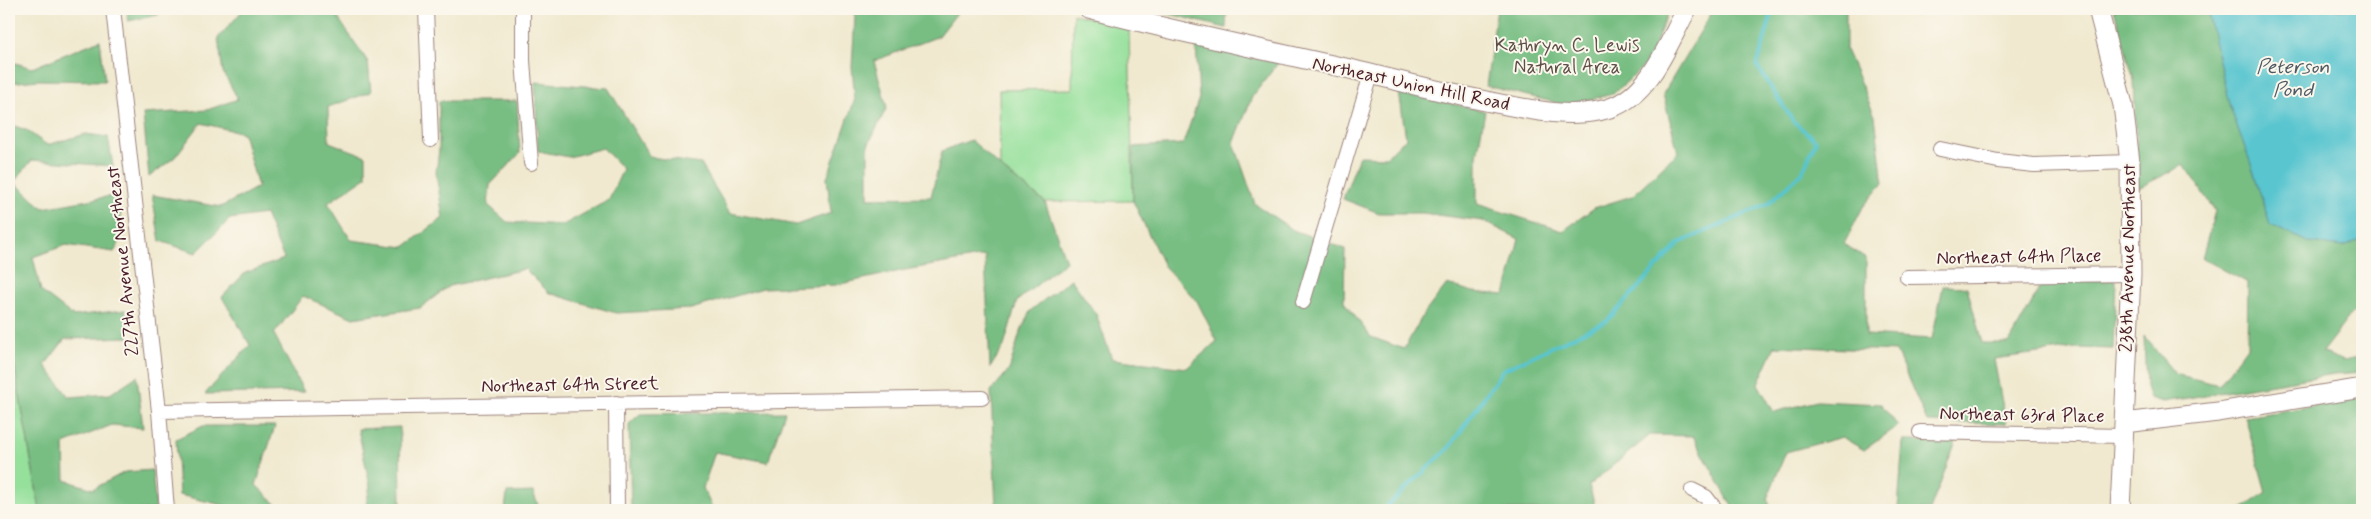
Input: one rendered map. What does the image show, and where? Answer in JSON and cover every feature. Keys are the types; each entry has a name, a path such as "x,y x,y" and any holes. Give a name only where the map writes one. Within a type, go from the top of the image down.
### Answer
{"street":[{"name":"227th Avenue Northeast","path":"113,9 158,411 167,510"},
{"path":"426,9 431,140"},
{"path":"523,9 523,61 531,163"},
{"name":"Northeast Union Hill Road","path":"1089,9 1228,43 1371,74 1451,95 1535,110 1587,112 1610,108 1626,100 1640,88 1651,74 1687,9"},
{"name":"238th Avenue Northeast","path":"2098,9 2123,105 2130,162 2131,274 2120,510"},
{"path":"1303,302 1371,74"},
{"path":"1940,149 1998,161 2034,165 2130,162"},
{"name":"Northeast 64th Place","path":"1907,277 2131,274"},
{"path":"2124,430 2362,388"},
{"name":"Northeast 64th Street","path":"158,411 982,398"},
{"path":"616,403 617,510"},
{"name":"Northeast 63rd Place","path":"1920,432 2124,430"},
{"path":"1692,490 1706,497 1716,510"}],"green space":[{"path":"127,9 159,9 158,15 128,21"},
{"path":"244,9 332,9 368,62 371,92 328,107 329,142 366,156 366,177 328,203 351,240 404,247 443,218 436,173 439,150 439,101 517,101 520,153 490,185 488,205 507,222 563,225 609,200 623,169 603,148 569,157 538,151 535,82 608,88 650,157 701,164 730,213 796,225 831,213 827,178 855,99 852,67 855,16 852,9 960,9 939,36 874,61 887,107 868,145 868,198 931,197 942,151 971,140 1007,173 1045,202 1066,261 1017,301 1004,346 990,368 985,256 905,270 836,285 763,288 691,309 616,313 549,293 525,269 449,286 420,308 353,318 303,296 274,334 304,392 205,394 250,345 222,297 245,273 284,259 265,214 230,219 196,253 160,241 152,195 221,207 258,187 243,133 201,123 175,157 149,177 143,114 207,110 238,99 223,72 218,38"},
{"path":"1165,9 1227,9 1226,28 1165,13"},
{"name":"Kathryn C. Lewis Natural Area","path":"1497,9 1669,9 1648,63 1613,94 1566,105 1486,86"},
{"path":"1714,9 1846,9 1846,50 1875,116 1883,183 1863,207 1844,244 1866,258 1866,335 1932,339 1943,286 1967,287 1982,343 2009,343 2044,281 2116,280 2113,349 2076,348 1994,359 2006,424 1927,422 1896,351 1775,346 1758,384 1774,412 1817,401 1881,404 1898,426 1864,450 1842,437 1786,452 1767,499 1772,510 1734,510 1693,436 1650,435 1589,485 1596,510 996,510 991,391 1009,370 1019,336 1030,311 1071,279 1096,314 1112,359 1187,368 1217,341 1197,301 1164,266 1133,201 1133,147 1183,144 1199,98 1196,43 1278,63 1252,97 1234,143 1255,204 1293,230 1345,249 1344,302 1371,337 1404,349 1423,315 1447,284 1473,292 1505,295 1519,239 1483,221 1422,213 1379,213 1343,199 1359,156 1386,157 1406,138 1399,92 1485,111 1477,156 1477,204 1563,231 1594,208 1632,196 1678,152 1663,94"},
{"path":"2114,9 2362,9 2362,300 2322,352 2344,361 2362,357 2362,372 2335,374 2163,402 2150,398 2146,387 2144,336 2175,374 2219,385 2247,347 2248,283 2202,258 2215,211 2184,165 2138,188 2134,80"},
{"path":"1073,14 1129,27 1133,201 1045,202 1000,167 999,90 1072,89"},
{"path":"100,40 105,81 38,80 9,83 9,61 32,68"},
{"path":"9,124 26,130 47,145 86,134 108,137 113,166 32,160 14,182 43,208 117,195 124,235 114,252 66,245 33,257 41,291 73,316 125,310 129,337 65,339 45,365 69,397 110,394 137,376 143,428 112,425 64,444 65,480 93,489 125,472 152,470 156,510 40,510 9,336"},
{"path":"9,336 40,510 11,510 9,505"},
{"path":"2362,398 2362,510 2241,510 2266,492 2245,417"},
{"path":"785,412 768,462 715,452 703,488 713,510 631,510 629,424 640,414"},
{"path":"203,426 275,426 256,485 282,510 244,510 179,495 176,439"},
{"path":"400,427 401,510 365,510 370,486 358,429"},
{"path":"1903,441 1956,441 1930,510 1896,510 1898,509"},
{"path":"533,492 540,510 505,510 507,493"}],"water":[{"name":"Peterson Pond","path":"2205,9 2362,9 2362,239 2343,247 2310,243 2270,225 2252,167 2229,104 2208,14"}],"waterway":[{"path":"1383,510 1449,448 1503,370 1607,321 1679,243 1768,204 1802,173 1816,141 1793,121 1757,66 1773,9"}]}
